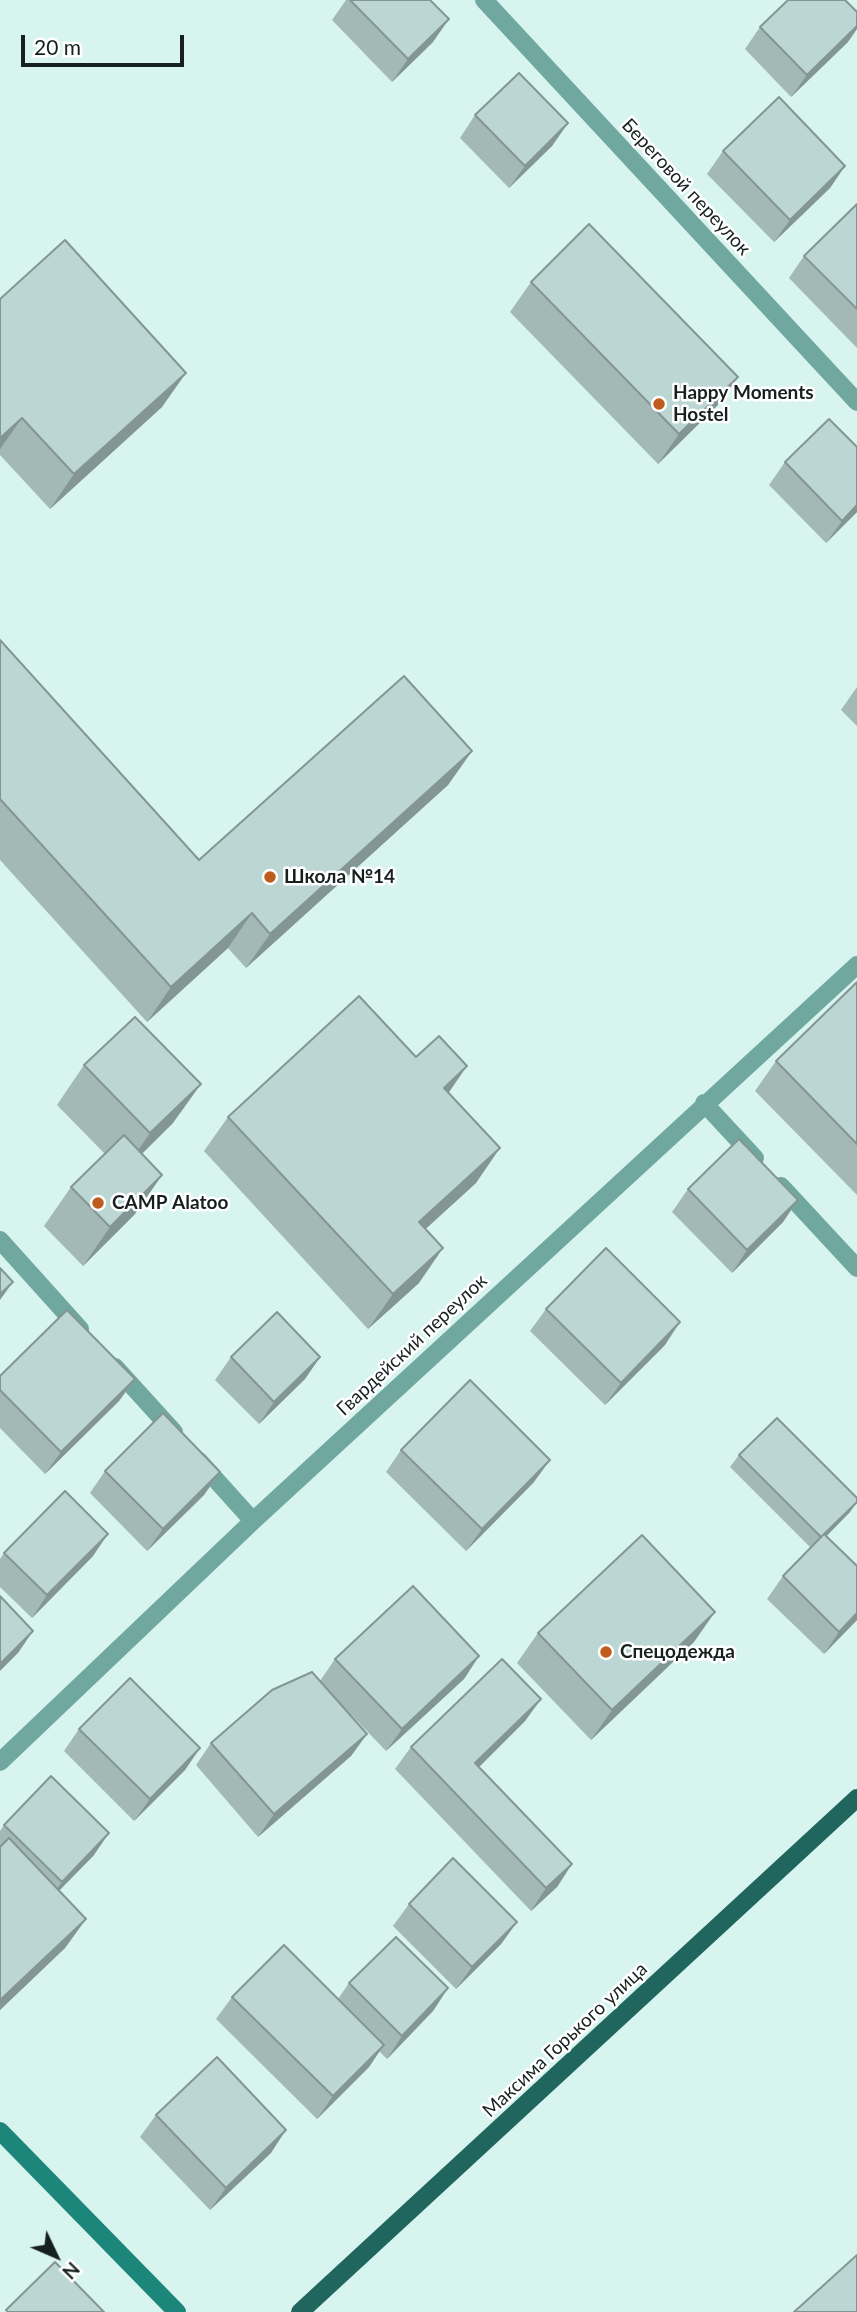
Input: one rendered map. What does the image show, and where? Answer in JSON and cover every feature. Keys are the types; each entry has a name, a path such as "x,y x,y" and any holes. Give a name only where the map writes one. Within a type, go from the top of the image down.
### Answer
{"main road":[{"name":"Максима Горького улица","path":"300,2312 857,1798"},
{"path":"0,2131 177,2312"}],"street":[{"name":"Береговой переулок","path":"484,0 857,402"},
{"name":"Гвардейский переулок","path":"0,1762 253,1521 857,965"},
{"path":"704,1103 857,1268"},
{"path":"0,1240 253,1521"}],"building":[{"path":"350,0 430,0 449,19 408,59"},
{"path":"788,0 845,0 857,12 857,26 807,75 760,27"},
{"path":"519,73 568,123 525,166 475,115"},
{"path":"779,97 845,166 790,220 723,151"},
{"path":"857,204 857,309 804,256"},
{"path":"589,224 738,377 679,434 531,282"},
{"path":"65,240 186,373 74,474 22,418 0,438 0,299"},
{"path":"829,419 857,447 857,505 842,521 785,462"},
{"name":"Школа №14","path":"0,640 199,860 404,676 472,751 270,934 252,913 171,987 0,799"},
{"path":"857,982 857,1144 776,1061"},
{"path":"359,996 416,1057 439,1036 467,1066 444,1088 500,1148 419,1222 443,1248 393,1294 228,1117"},
{"path":"135,1017 201,1084 150,1133 84,1065"},
{"path":"124,1135 162,1175 110,1227 71,1187"},
{"path":"739,1139 798,1200 747,1250 688,1189"},
{"path":"606,1248 680,1322 621,1383 546,1309"},
{"path":"0,1268 13,1282 0,1294"},
{"path":"67,1310 135,1379 61,1452 0,1390 0,1376"},
{"path":"277,1312 320,1357 274,1402 231,1357"},
{"path":"470,1380 550,1460 482,1529 401,1450"},
{"path":"163,1413 220,1472 163,1529 105,1471"},
{"path":"777,1418 857,1498 857,1502 821,1537 739,1455"},
{"path":"65,1491 108,1534 47,1595 4,1553"},
{"path":"824,1534 857,1566 857,1613 839,1632 783,1576"},
{"name":"Спецодежда","path":"642,1535 715,1612 612,1710 538,1633"},
{"path":"413,1586 479,1656 402,1729 335,1659"},
{"path":"0,1596 33,1631 0,1664"},
{"path":"502,1659 541,1699 475,1763 572,1864 546,1888 411,1747"},
{"path":"312,1672 367,1734 274,1814 211,1743 272,1690"},
{"path":"130,1678 200,1748 150,1799 79,1729"},
{"path":"51,1776 109,1833 62,1882 4,1825"},
{"path":"9,1838 86,1919 0,2000 0,1847"},
{"path":"453,1858 517,1922 472,1967 409,1904"},
{"path":"396,1937 448,1988 402,2036 349,1983"},
{"path":"284,1945 384,2045 333,2096 232,1997"},
{"path":"217,2057 286,2130 226,2188 156,2115"},
{"path":"857,2255 857,2312 794,2312"},
{"path":"55,2262 104,2312 6,2310"}],"place":[{"name":"Happy Moments Hostel","path":"659,404"},
{"name":"Школа №14","path":"270,877"},
{"name":"CAMP Alatoo","path":"98,1203"},
{"name":"Спецодежда","path":"606,1652"}]}
